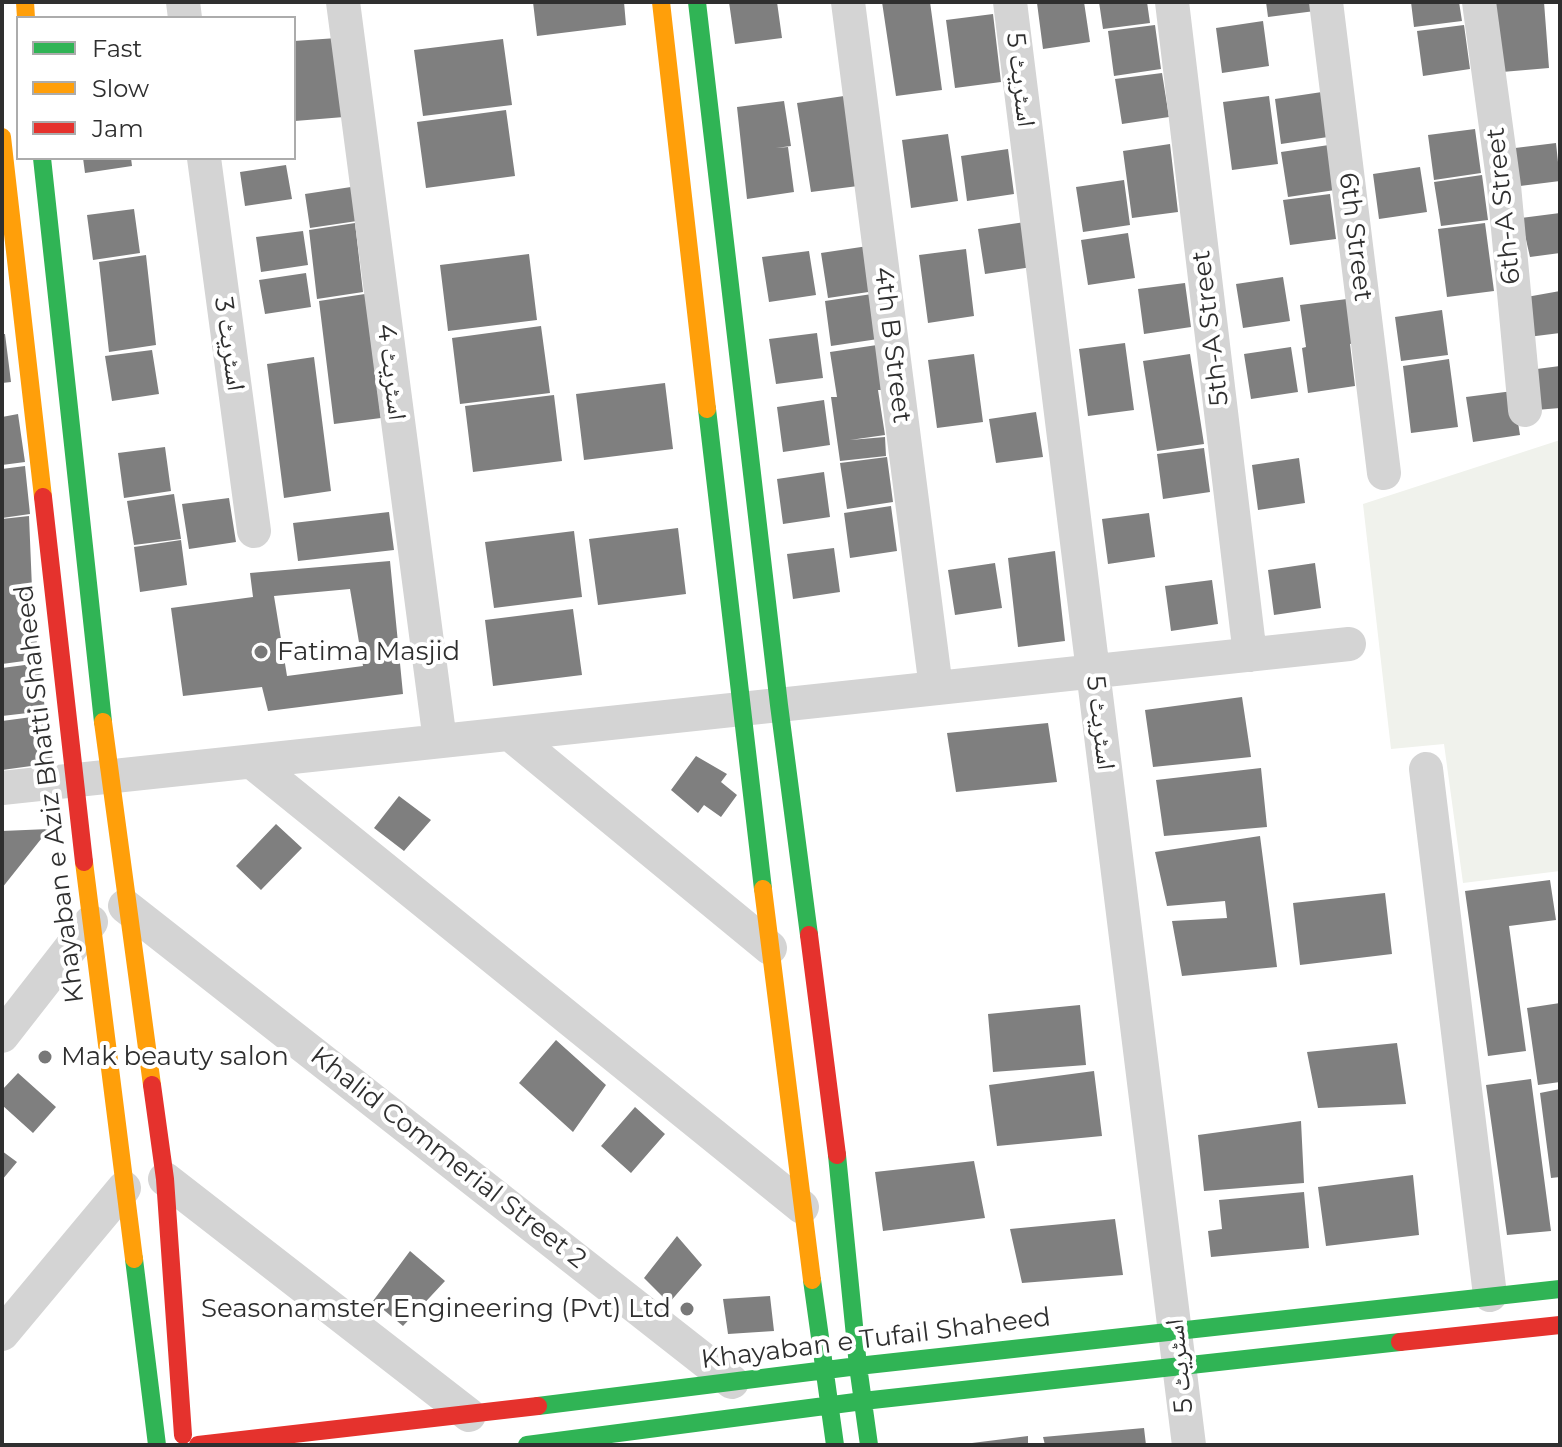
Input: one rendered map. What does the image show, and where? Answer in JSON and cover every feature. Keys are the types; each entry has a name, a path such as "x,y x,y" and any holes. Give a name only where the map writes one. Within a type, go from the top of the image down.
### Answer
{"street":[{"name":"اسٹریٹ 4","path":"343,2 440,741"},
{"path":"661,2 741,709 802,1207 835,1445"},
{"path":"697,2 779,705 842,1194 858,1366 869,1445"},
{"name":"4th B Street","path":"848,2 936,688"},
{"name":"اسٹریٹ 5","path":"1010,2 1189,1445"},
{"name":"5th-A Street","path":"1172,2 1250,655"},
{"name":"6th Street","path":"1326,2 1384,473"},
{"name":"6th-A Street","path":"1479,2 1504,186 1525,410"},
{"name":"Khayaban e Aziz Bhatti Shaheed","path":"2,137 74,781 157,1445"},
{"path":"42,160 109,777 165,1179 184,1445"},
{"name":"اسٹریٹ 3","path":"204,160 254,531"},
{"path":"2,788 1349,644"},
{"path":"510,734 770,948"},
{"path":"252,762 802,1207"},
{"path":"1426,769 1490,1295"},
{"name":"Khalid Commerial Street 2","path":"125,906 732,1382"},
{"path":"2,1036 91,922"},
{"path":"165,1179 469,1415"},
{"path":"2,1334 124,1188"},
{"name":"Khayaban e Tufail Shaheed","path":"198,1445 469,1415 858,1366 1560,1289"},
{"path":"527,1445 710,1432 830,1405 1560,1325"}],"shaded area":[{"path":"1560,440 1560,871 1463,883 1444,744 1391,749 1363,504"}],"building":[{"path":"533,2 624,2 626,25 537,36"},
{"path":"729,2 777,2 782,38 735,44"},
{"path":"882,2 930,2 942,90 896,96"},
{"path":"1084,2 1090,42 1043,49 1037,3"},
{"path":"1099,2 1147,2 1150,23 1103,29"},
{"path":"1266,2 1314,2 1315,11 1268,17"},
{"path":"1411,2 1459,2 1462,21 1414,27"},
{"path":"1491,2 1544,2 1549,68 1502,72"},
{"path":"993,14 1001,82 955,88 946,20"},
{"path":"1263,21 1269,66 1222,73 1216,28"},
{"path":"1155,25 1161,69 1114,76 1108,31"},
{"path":"1464,25 1470,69 1423,76 1417,31"},
{"path":"337,38 344,117 296,121 296,41"},
{"path":"503,39 512,105 423,116 414,50"},
{"path":"1162,73 1169,117 1122,124 1115,79"},
{"path":"1322,92 1328,137 1281,144 1275,99"},
{"path":"844,96 858,186 811,192 797,103"},
{"path":"1269,96 1278,164 1232,170 1223,102"},
{"path":"784,101 791,146 776,148 788,147 794,192 747,199 737,107"},
{"path":"506,110 515,176 426,188 417,122"},
{"path":"1475,129 1481,173 1434,180 1428,135"},
{"path":"948,134 958,201 911,208 902,140"},
{"path":"1556,143 1560,181 1512,187 1507,149"},
{"path":"1170,144 1178,212 1132,218 1123,151"},
{"path":"1329,145 1335,190 1288,197 1281,152"},
{"path":"1008,149 1014,194 967,201 961,156"},
{"path":"83,160 131,160 132,166 85,173"},
{"path":"286,165 292,199 245,206 240,172"},
{"path":"1420,167 1427,212 1379,219 1373,174"},
{"path":"1482,175 1488,220 1441,226 1434,182"},
{"path":"1124,180 1130,225 1083,232 1076,187"},
{"path":"351,187 357,221 310,228 305,194"},
{"path":"1330,194 1336,239 1290,245 1283,200"},
{"path":"134,209 140,253 93,260 87,215"},
{"path":"1560,213 1560,253 1530,257 1521,218"},
{"path":"1025,222 1032,267 985,274 978,229"},
{"path":"355,223 363,292 317,299 309,230"},
{"path":"1485,223 1494,291 1447,297 1438,229"},
{"path":"303,231 308,265 261,272 256,237"},
{"path":"1128,233 1135,278 1088,285 1081,240"},
{"path":"868,246 875,291 828,298 821,253"},
{"path":"966,249 974,316 928,323 919,255"},
{"path":"809,251 816,295 769,302 762,257"},
{"path":"529,254 537,320 448,331 440,265"},
{"path":"146,255 156,345 109,352 99,262"},
{"path":"306,273 311,307 265,314 259,280"},
{"path":"1283,277 1290,321 1243,328 1236,284"},
{"path":"1185,283 1191,327 1144,334 1138,289"},
{"path":"1560,291 1560,333 1528,337 1521,298"},
{"path":"365,294 381,418 334,424 319,301"},
{"path":"872,294 878,339 831,346 825,301"},
{"path":"1347,299 1354,343 1350,344 1355,386 1308,393 1300,305"},
{"path":"1442,310 1448,355 1401,361 1395,317"},
{"path":"541,326 550,393 460,404 452,338"},
{"path":"817,333 823,378 776,384 769,339"},
{"path":"2,334 5,334 11,382 2,383"},
{"path":"1125,343 1134,410 1088,416 1079,349"},
{"path":"877,345 884,390 878,390 885,435 850,440 885,437 886,456 840,461 831,397 837,397 830,352"},
{"path":"1291,347 1298,392 1251,399 1244,354"},
{"path":"152,350 159,394 112,401 105,356"},
{"path":"974,354 983,422 937,428 928,360"},
{"path":"1190,354 1204,444 1157,451 1143,361"},
{"path":"314,357 331,491 284,498 267,364"},
{"path":"1449,359 1458,427 1411,433 1403,366"},
{"path":"1560,366 1560,408 1536,410 1529,370"},
{"path":"665,383 673,449 584,460 576,394"},
{"path":"1513,391 1520,435 1473,442 1466,397"},
{"path":"554,395 562,461 473,472 465,406"},
{"path":"824,400 830,445 783,452 777,407"},
{"path":"1036,412 1043,457 996,463 989,419"},
{"path":"18,414 25,462 2,465 2,417"},
{"path":"165,447 171,491 124,498 118,453"},
{"path":"1204,448 1210,492 1163,499 1157,454"},
{"path":"887,457 893,502 847,509 840,463"},
{"path":"1299,458 1305,503 1258,510 1252,465"},
{"path":"25,466 30,514 2,518 2,469"},
{"path":"824,472 830,517 783,524 777,479"},
{"path":"174,494 181,539 134,545 127,501"},
{"path":"229,498 236,542 189,549 182,504"},
{"path":"891,506 897,551 850,558 844,513"},
{"path":"389,512 394,550 298,561 293,523"},
{"path":"1149,513 1155,557 1108,564 1102,519"},
{"path":"29,516 33,613 39,659 2,664 2,519"},
{"path":"678,528 686,594 598,605 589,539"},
{"path":"574,531 582,597 494,608 485,542"},
{"path":"181,540 187,585 140,592 134,547"},
{"path":"834,548 840,592 793,599 787,554"},
{"path":"1055,551 1065,641 1018,647 1008,558"},
{"path":"390,561 403,694 268,711 262,687 183,696 171,608 253,597 250,573","holes":["350,589 363,666 287,676 274,596"]},
{"path":"995,563 1002,608 955,615 948,570"},
{"path":"1315,563 1321,608 1274,615 1268,570"},
{"path":"1212,580 1218,624 1171,631 1165,586"},
{"path":"573,609 582,675 493,686 485,620"},
{"path":"40,663 45,711 2,716 2,668"},
{"path":"1242,697 1251,757 1153,767 1145,710"},
{"path":"47,715 53,763 2,770 2,721"},
{"path":"1048,723 1057,782 956,792 947,733"},
{"path":"696,756 727,774 721,782 737,795 721,817 704,805 698,813 671,790"},
{"path":"1261,768 1267,827 1164,836 1156,780"},
{"path":"399,796 431,820 404,851 374,828"},
{"path":"276,824 302,848 261,890 236,866"},
{"path":"49,829 2,888 2,831"},
{"path":"1260,836 1277,967 1182,976 1172,921 1227,918 1225,901 1167,906 1155,852"},
{"path":"1550,880 1556,920 1509,926 1526,1051 1488,1056 1465,891"},
{"path":"1385,893 1392,954 1300,965 1293,903"},
{"path":"1560,1003 1560,1082 1538,1085 1527,1008"},
{"path":"1080,1005 1086,1065 993,1072 988,1014"},
{"path":"556,1040 606,1085 573,1132 519,1083"},
{"path":"1397,1043 1406,1104 1318,1108 1307,1052"},
{"path":"1094,1071 1102,1136 997,1146 989,1085"},
{"path":"18,1073 56,1107 33,1133 2,1105 2,1090"},
{"path":"1531,1079 1551,1231 1507,1235 1486,1085"},
{"path":"1560,1089 1560,1177 1551,1178 1540,1093"},
{"path":"635,1107 665,1134 631,1173 601,1146"},
{"path":"1301,1121 1304,1183 1204,1191 1198,1135"},
{"path":"2,1151 17,1162 2,1180"},
{"path":"974,1161 985,1218 883,1231 875,1172"},
{"path":"1413,1175 1419,1235 1326,1246 1318,1187"},
{"path":"1304,1192 1309,1248 1211,1257 1208,1231 1222,1229 1219,1200"},
{"path":"1115,1219 1123,1275 1022,1283 1010,1229"},
{"path":"677,1236 702,1265 669,1303 644,1278"},
{"path":"410,1251 445,1281 403,1326 373,1301"},
{"path":"770,1296 774,1331 728,1334 723,1299"},
{"path":"1144,1428 1146,1445 1045,1445 1043,1437"},
{"path":"1028,1436 1028,1445 972,1445 972,1443"}],"traffic: fast":[{"path":"697,2 809,935"},
{"path":"42,160 103,722"},
{"path":"707,409 763,889"},
{"path":"837,1155 869,1445"},
{"path":"134,1259 157,1445"},
{"path":"812,1280 835,1445"},
{"path":"538,1406 858,1366 1560,1289"},
{"path":"527,1445 863,1401 1400,1342"}],"traffic: slow":[{"path":"25,2 26,16"},
{"path":"661,2 707,409"},
{"path":"2,137 43,497"},
{"path":"103,722 152,1085"},
{"path":"84,862 134,1259"},
{"path":"763,889 812,1280"}],"traffic: jam":[{"path":"43,497 84,862"},
{"path":"809,935 837,1155"},
{"path":"152,1085 165,1179 183,1435"},
{"path":"1400,1342 1560,1325"},
{"path":"198,1445 538,1406"}],"place":[{"name":"Fatima Masjid","path":"261,652"},
{"name":"Mak beauty salon","path":"45,1057"},
{"name":"Seasonamster Engineering (Pvt) Ltd","path":"687,1309"}]}
